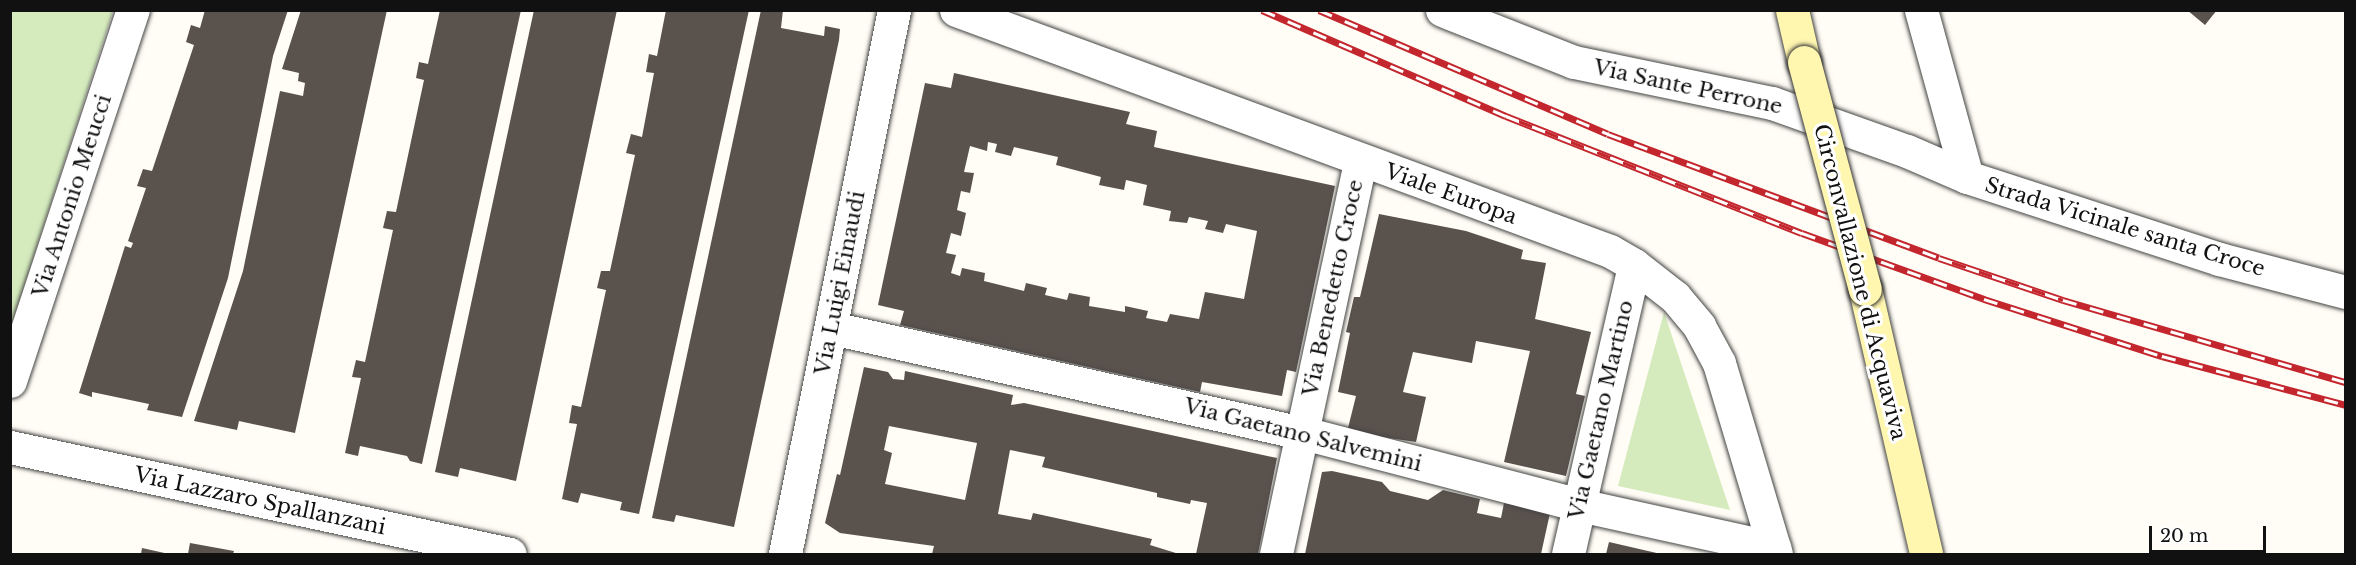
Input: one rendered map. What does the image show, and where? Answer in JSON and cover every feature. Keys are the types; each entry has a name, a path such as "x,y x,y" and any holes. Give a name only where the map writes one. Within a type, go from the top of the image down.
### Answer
{"main road":[{"name":"Circonvallazione di Acquaviva","path":"1792,10 1865,289 1926,555"}],"street":[{"name":"Via Antonio Meucci","path":"10,381 133,10"},
{"name":"Via Luigi Einaudi","path":"785,555 894,10"},
{"name":"Viale Europa","path":"956,10 1360,161 1610,251 1634,265 1675,297 1699,326 1719,363 1775,551"},
{"name":"Via Sante Perrone","path":"1442,10 1574,62 1772,103 1967,177"},
{"name":"Strada Vicinale santa Croce","path":"1922,10 1967,177 2219,259 2346,292"},
{"name":"Via Benedetto Croce","path":"1276,555 1360,161"},
{"name":"Via Gaetano Martino","path":"1568,555 1634,265"},
{"name":"Via Gaetano Salvemini","path":"832,328 1303,433 1578,505 1775,551"},
{"name":"Via Lazzaro Spallanzani","path":"10,447 510,555"}],"green space":[{"path":"10,11 113,11 11,326"},
{"path":"1664,312 1730,510 1618,486"}],"building":[{"path":"205,10 288,10 273,56 228,278 182,417 147,410 149,404 92,392 92,397 79,393 125,246 131,248 133,243 128,241 146,188 137,186 143,169 152,171 194,45 186,42 191,25 200,28"},
{"path":"301,10 387,10 295,433 239,421 237,430 194,421 243,271 280,91 303,96 305,83 298,81 299,73 282,69"},
{"path":"440,10 521,10 422,464 410,461 407,456 360,446 358,456 345,453 361,378 352,377 356,360 365,362 393,230 383,228 387,211 396,212 424,80 416,78 419,62 428,64"},
{"path":"534,10 617,10 516,481 460,468 458,477 435,472"},
{"path":"666,10 749,10 639,514 620,510 622,502 581,493 578,503 562,499 577,424 569,423 572,405 581,407 606,290 597,288 601,271 610,271 635,155 626,153 631,134 642,137 654,73 646,72 649,54 657,56"},
{"path":"761,10 783,10 781,28 824,36 825,26 840,29 839,40 734,527 676,515 674,522 652,518"},
{"path":"2187,10 2217,10 2205,25"},
{"path":"954,73 1130,112 1126,124 1157,131 1154,147 1335,186 1296,372 1287,370 1282,396 1202,382 1200,392 900,325 904,311 878,305 925,83 951,88","holes":["988,142 997,144 995,152 1011,156 1014,147 1058,157 1056,165 1101,177 1099,185 1124,190 1126,180 1147,185 1143,205 1171,211 1169,221 1187,223 1189,217 1208,221 1205,229 1223,233 1226,224 1257,231 1244,299 1205,292 1199,319 1170,314 1167,322 1146,318 1148,311 1125,306 1125,312 1089,306 1090,297 1069,293 1067,300 1045,295 1047,288 1026,283 1024,291 984,281 985,273 962,268 960,276 951,273 956,255 946,253 951,233 961,236 966,213 957,210 961,191 970,193 974,173 964,172 970,146 987,151"]},
{"path":"1379,214 1466,231 1523,250 1521,259 1546,263 1535,319 1591,332 1576,394 1585,396 1566,476 1504,462 1530,351 1476,341 1472,363 1413,352 1403,392 1426,397 1416,442 1347,432 1356,396 1338,392 1350,333 1346,332 1354,297 1360,297"},
{"path":"864,367 888,372 893,379 904,380 905,371 1013,395 1011,405 1024,403 1277,458 1258,554 1196,554 1207,503 1191,500 1190,504 1157,497 1157,493 1042,467 1045,457 1010,450 998,514 1031,520 1033,513 1143,537 1152,539 1150,545 1179,554 932,554 934,546 840,533 825,523 837,474 840,475","holes":["889,426 977,443 965,500 885,484 892,453 884,450"]},
{"path":"1332,471 1382,482 1390,491 1428,500 1443,490 1480,499 1477,513 1501,518 1504,503 1550,513 1541,554 1305,554 1322,472"},
{"path":"1609,542 1661,554 1606,554"},
{"path":"190,543 234,551 233,554 188,554"},
{"path":"142,548 169,554 141,554"}],"railway":[{"path":"1262,10 1506,116 1802,233 1984,299 2162,356 2346,405"},
{"path":"1319,10 1608,134 1939,258 2063,300 2346,382"}]}
